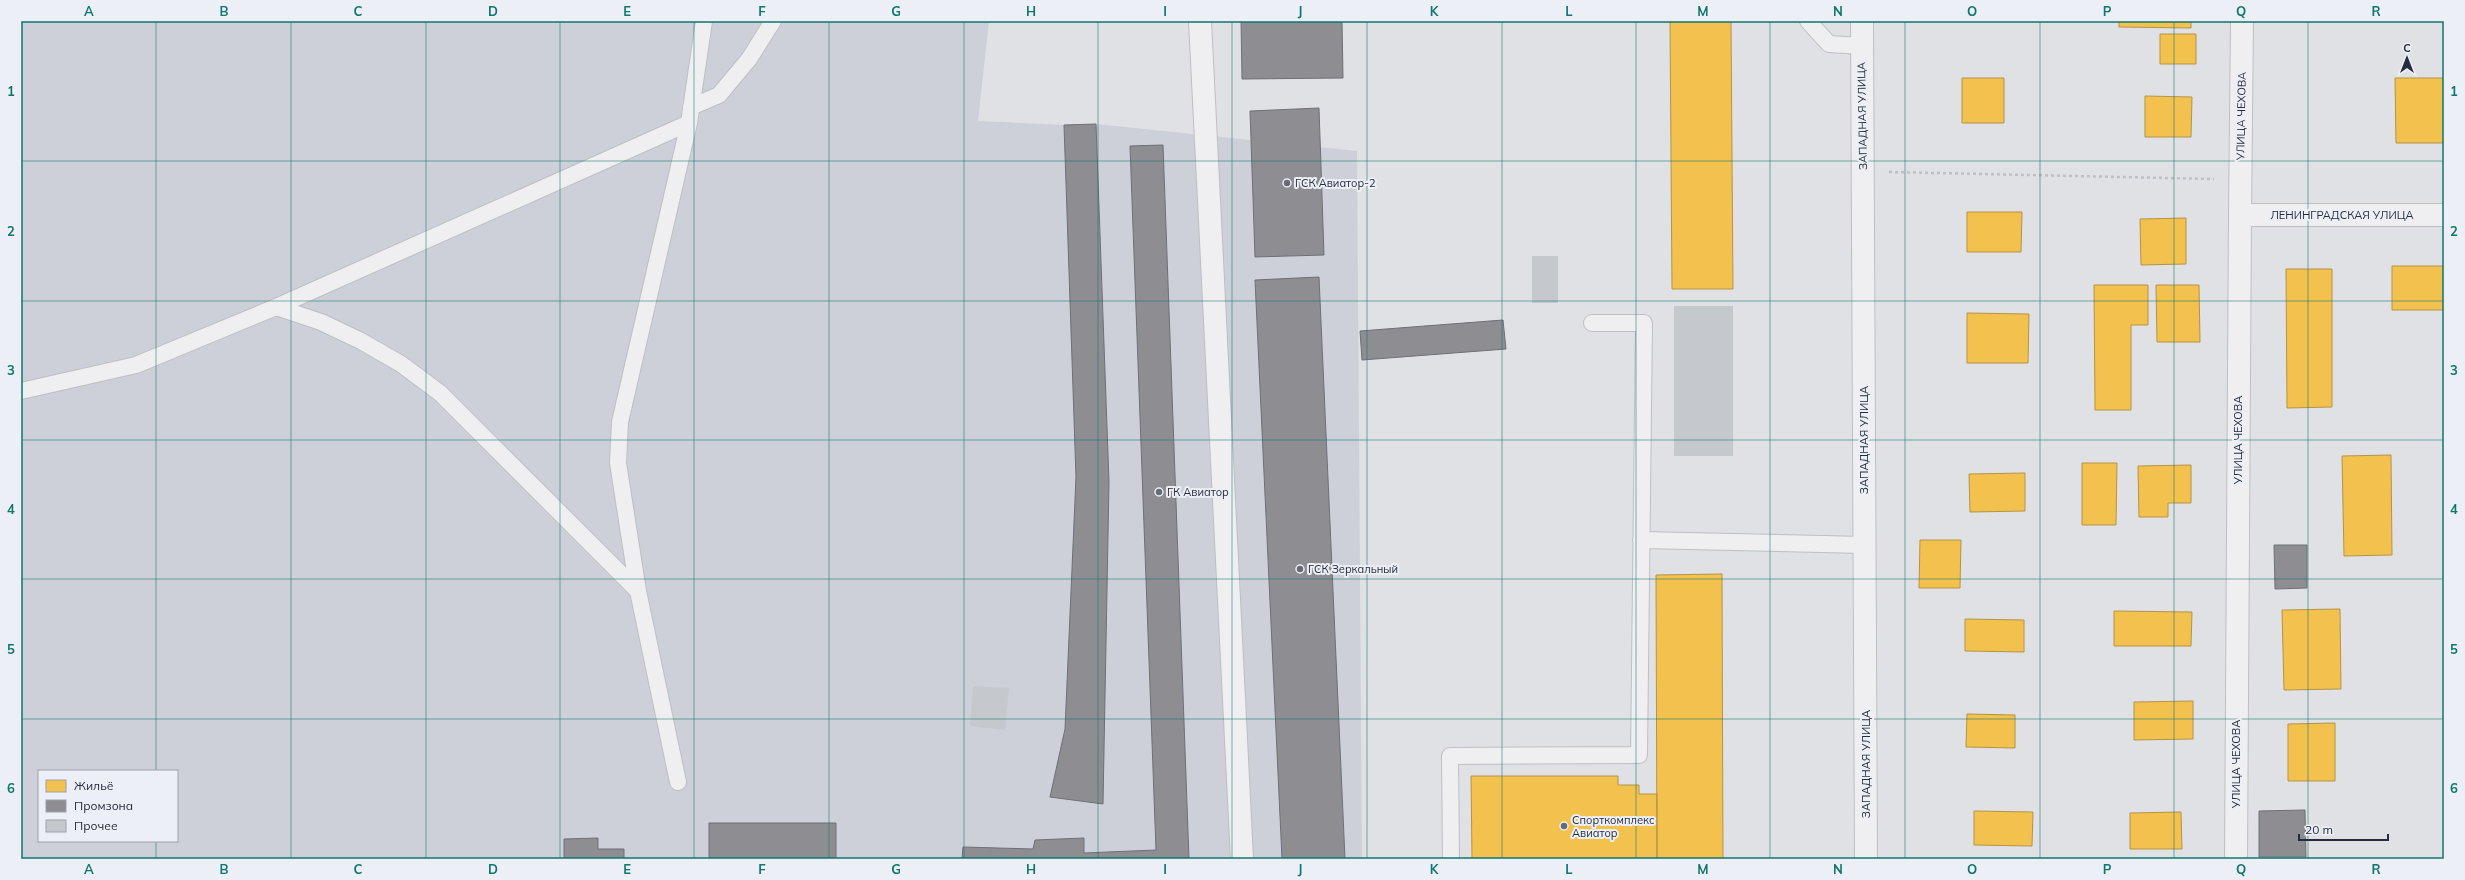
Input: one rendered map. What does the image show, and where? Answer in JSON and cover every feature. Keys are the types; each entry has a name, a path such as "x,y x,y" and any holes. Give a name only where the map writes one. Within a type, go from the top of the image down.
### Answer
{"street":[{"path":"1200,21 1242,859"},
{"name":"ЗАПАДНАЯ УЛИЦА","path":"1862,21 1866,859"},
{"name":"УЛИЦА ЧЕХОВА","path":"2236,859 2242,21"},
{"name":"ЛЕНИНГРАДСКАЯ УЛИЦА","path":"2240,215 2444,215"}],"lane":[{"path":"678,782 638,591 618,463 620,422 690,115 704,21"},
{"path":"21,391 136,365 276,307 690,115 719,95 749,59 772,21"},
{"path":"1808,21 1829,44 1862,46"},
{"path":"276,307 321,322 362,341 401,364 440,393 638,591"},
{"path":"1451,859 1450,756 1639,755 1644,323 1592,323"},
{"path":"1641,540 1865,545"}],"path":[{"path":"1863,172 2240,180"}],"shaded area":[{"path":"21,21 989,21 978,121 1064,125 1096,124 1357,151 1362,859 21,859"}],"building: Жильё":[{"path":"1670,21 1731,21 1733,289 1672,289"},
{"path":"2119,21 2191,21 2191,28 2119,27"},
{"path":"2160,34 2196,34 2196,64 2160,64"},
{"path":"1962,78 2004,78 2004,123 1962,123"},
{"path":"2395,78 2444,78 2444,143 2396,143"},
{"path":"2145,96 2192,97 2191,137 2145,137"},
{"path":"1967,212 2022,212 2021,252 1967,252"},
{"path":"2186,218 2186,264 2141,265 2140,219"},
{"path":"2392,266 2444,266 2444,310 2392,310"},
{"path":"2286,269 2332,269 2332,407 2287,408"},
{"path":"2094,285 2148,285 2148,325 2131,325 2131,410 2095,410"},
{"path":"2156,285 2199,285 2200,342 2157,342"},
{"path":"1967,313 2029,314 2028,363 1967,363"},
{"path":"2391,455 2392,555 2344,556 2342,456"},
{"path":"2082,463 2117,463 2116,525 2082,525"},
{"path":"2191,465 2191,503 2168,503 2168,517 2139,517 2138,466"},
{"path":"2025,473 2025,511 1970,512 1969,474"},
{"path":"1920,540 1961,540 1960,588 1919,588"},
{"path":"1722,574 1723,859 1657,859 1656,575"},
{"path":"2340,609 2341,689 2284,690 2282,610"},
{"path":"2114,611 2192,612 2191,646 2114,646"},
{"path":"1965,619 2024,620 2024,652 1965,651"},
{"path":"2193,701 2193,739 2134,740 2134,702"},
{"path":"1967,714 2015,715 2015,748 1966,747"},
{"path":"2335,723 2335,781 2288,781 2288,724"},
{"name":"Спорткомплекс Авиатор","path":"1471,776 1618,776 1618,785 1639,785 1639,794 1657,794 1657,859 1472,859"},
{"path":"1974,811 2033,812 2032,846 1974,845"},
{"path":"2181,812 2182,849 2130,849 2130,813"}],"building: Промзона":[{"path":"1241,21 1342,21 1343,78 1242,79"},
{"name":"ГСК Авиатор-2","path":"1319,108 1324,255 1255,257 1250,111"},
{"path":"1096,124 1109,482 1103,804 1050,797 1065,729 1076,477 1064,125"},
{"name":"ГК Авиатор","path":"1163,145 1189,859 962,859 963,847 1033,849 1035,840 1084,838 1084,853 1156,850 1130,146"},
{"name":"ГСК Зеркальный","path":"1319,277 1345,859 1282,859 1255,280"},
{"path":"1503,320 1506,349 1362,360 1360,331"},
{"path":"2274,545 2307,545 2307,588 2275,589"},
{"path":"2305,810 2306,857 2259,857 2259,811"},
{"path":"709,823 836,823 836,859 709,859"},
{"path":"598,838 598,849 624,849 624,859 564,859 564,839"}],"building: Прочее":[{"path":"1532,256 1558,256 1558,303 1532,303"},
{"path":"1674,306 1733,306 1733,456 1674,456"},
{"path":"973,686 1009,688 1005,730 970,726"}],"place":[{"name":"ГСК Авиатор-2","path":"1287,183"},
{"name":"ГК Авиатор","path":"1159,492"},
{"name":"ГСК Зеркальный","path":"1300,569"},
{"name":"Спорткомплекс Авиатор","path":"1564,826"}]}
